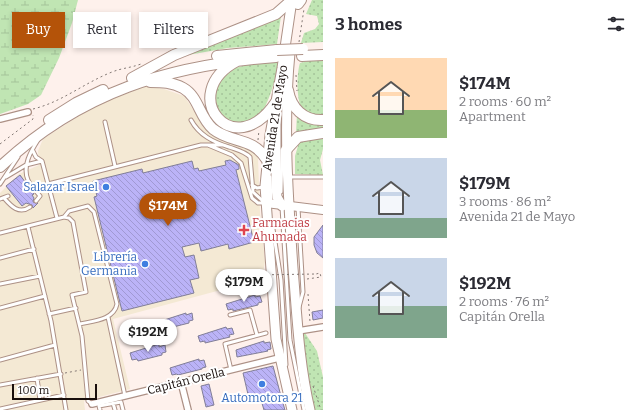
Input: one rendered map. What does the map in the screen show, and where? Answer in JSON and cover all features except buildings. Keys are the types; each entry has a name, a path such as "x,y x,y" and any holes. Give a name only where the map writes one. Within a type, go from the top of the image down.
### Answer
{"highway":[{"path":"0,167 31,146 47,130 184,51 276,14 298,2"},
{"path":"135,80 184,69 301,49 322,54"},
{"path":"0,157 22,139 63,111 88,97 135,80 167,66 204,58 277,53"},
{"path":"240,60 225,69 215,79 210,90 210,103 216,116 232,127 246,128 260,121 275,105"},
{"path":"135,80 165,82 181,87 192,96 203,118 212,128 226,136 256,147 267,160"},
{"path":"288,90 292,102 300,113 312,120 323,120"},
{"path":"286,150 293,141 300,136 323,133"}],"main road":[{"name":"Avenida 21 de Mayo","path":"292,410 279,358 272,309 268,203 265,186 267,160 286,40 298,2"},
{"name":"Avenida 21 de Mayo","path":"298,2 290,51 286,150 301,364 310,410"},
{"path":"275,105 277,134 277,196 289,207"}],"street":[{"path":"0,119 28,112"},
{"path":"268,203 289,207 323,210"},
{"path":"298,331 323,327"},
{"name":"Capitán Orella","path":"92,404 113,401 125,396 279,358"},
{"path":"182,382 188,410"}],"lane":[{"path":"191,120 202,134 223,145 243,151 250,157 254,194 268,203"},
{"path":"105,122 115,166"},
{"path":"286,128 281,166 302,270 303,292 297,314"},
{"path":"206,144 232,155 238,160 243,167 252,198 258,203 268,203"},
{"path":"48,184 206,144 223,145"},
{"path":"31,146 36,157 42,161 57,218"},
{"path":"31,146 26,165 28,180 40,196 36,201"},
{"path":"0,184 31,146"},
{"path":"267,160 270,172 268,203 281,280 287,391"},
{"path":"4,178 26,165 42,161"},
{"path":"287,177 323,176"},
{"path":"252,185 257,188 265,186"},
{"path":"0,199 6,197 16,209 24,210 30,207"},
{"path":"64,217 69,211 88,206 94,212 117,304 113,313 108,317 80,324"},
{"path":"289,207 290,340 304,410"},
{"path":"0,233 28,227 57,218 69,218 73,222 86,292 72,295 80,324 88,401 92,404"},
{"path":"28,227 49,314 61,374 66,410"},
{"path":"0,258 34,250"},
{"path":"0,284 40,276"},
{"path":"0,308 45,296"},
{"path":"49,314 76,308"},
{"path":"230,315 250,310 257,335"},
{"path":"108,317 125,396"},
{"path":"231,370 225,344 266,333"},
{"path":"0,360 55,345"},
{"path":"301,364 301,397"},
{"path":"0,386 61,374"},
{"path":"37,378 40,400"},
{"path":"0,409 64,395"},
{"path":"100,410 99,406 113,401 121,402 123,410"},
{"path":"113,401 115,410"}],"path":[{"path":"298,2 301,21 301,49"},
{"path":"296,71 296,96"},
{"path":"0,144 33,119 31,109 55,103 110,72"},
{"path":"256,147 260,121"},
{"path":"243,268 245,274 248,274 249,278 254,276 254,274 249,275 249,277 252,275 316,274 320,273 320,277 306,279 307,285"},
{"path":"240,269 242,277"},
{"path":"302,270 305,272 305,279"},
{"path":"308,291 311,327"},
{"path":"305,300 306,294"},
{"path":"61,374 84,369"}],"shaded area":[{"path":"146,86 164,89 184,96 203,126 218,137 241,144 256,152 258,158 260,212 265,262 262,279 113,319 130,389 84,401 85,410 0,410 0,193 19,174 39,165 38,151 43,139 94,106"}],"green space":[{"path":"0,0 78,0 75,12 73,12 72,23 65,42 65,12 12,12 12,48 63,48 41,95 28,104 0,114"},
{"path":"312,0 323,0 323,42 301,43 304,33 315,29 319,24 317,16 306,14"},
{"path":"281,16 277,44 228,48 182,56 202,48 208,48 208,45"},
{"path":"308,61 323,61 323,117 309,116 299,102 299,67 300,63"},
{"path":"279,62 269,97 261,114 255,120 249,123 240,123 226,120 215,108 217,83 235,68 251,64"},
{"path":"297,114 323,123 323,131 296,133"},
{"path":"323,136 323,149 320,160 323,175 295,174 295,156 300,139"},
{"path":"305,333 317,351 323,377 323,410 315,410 311,395 302,335"}],"place":[{"name":"Salazar Israel","path":"106,187"},
{"name":"Farmacias Ahumada","path":"244,230"},
{"name":"Librería Germania","path":"145,264"},
{"name":"Automotora 21","path":"262,384"}]}
